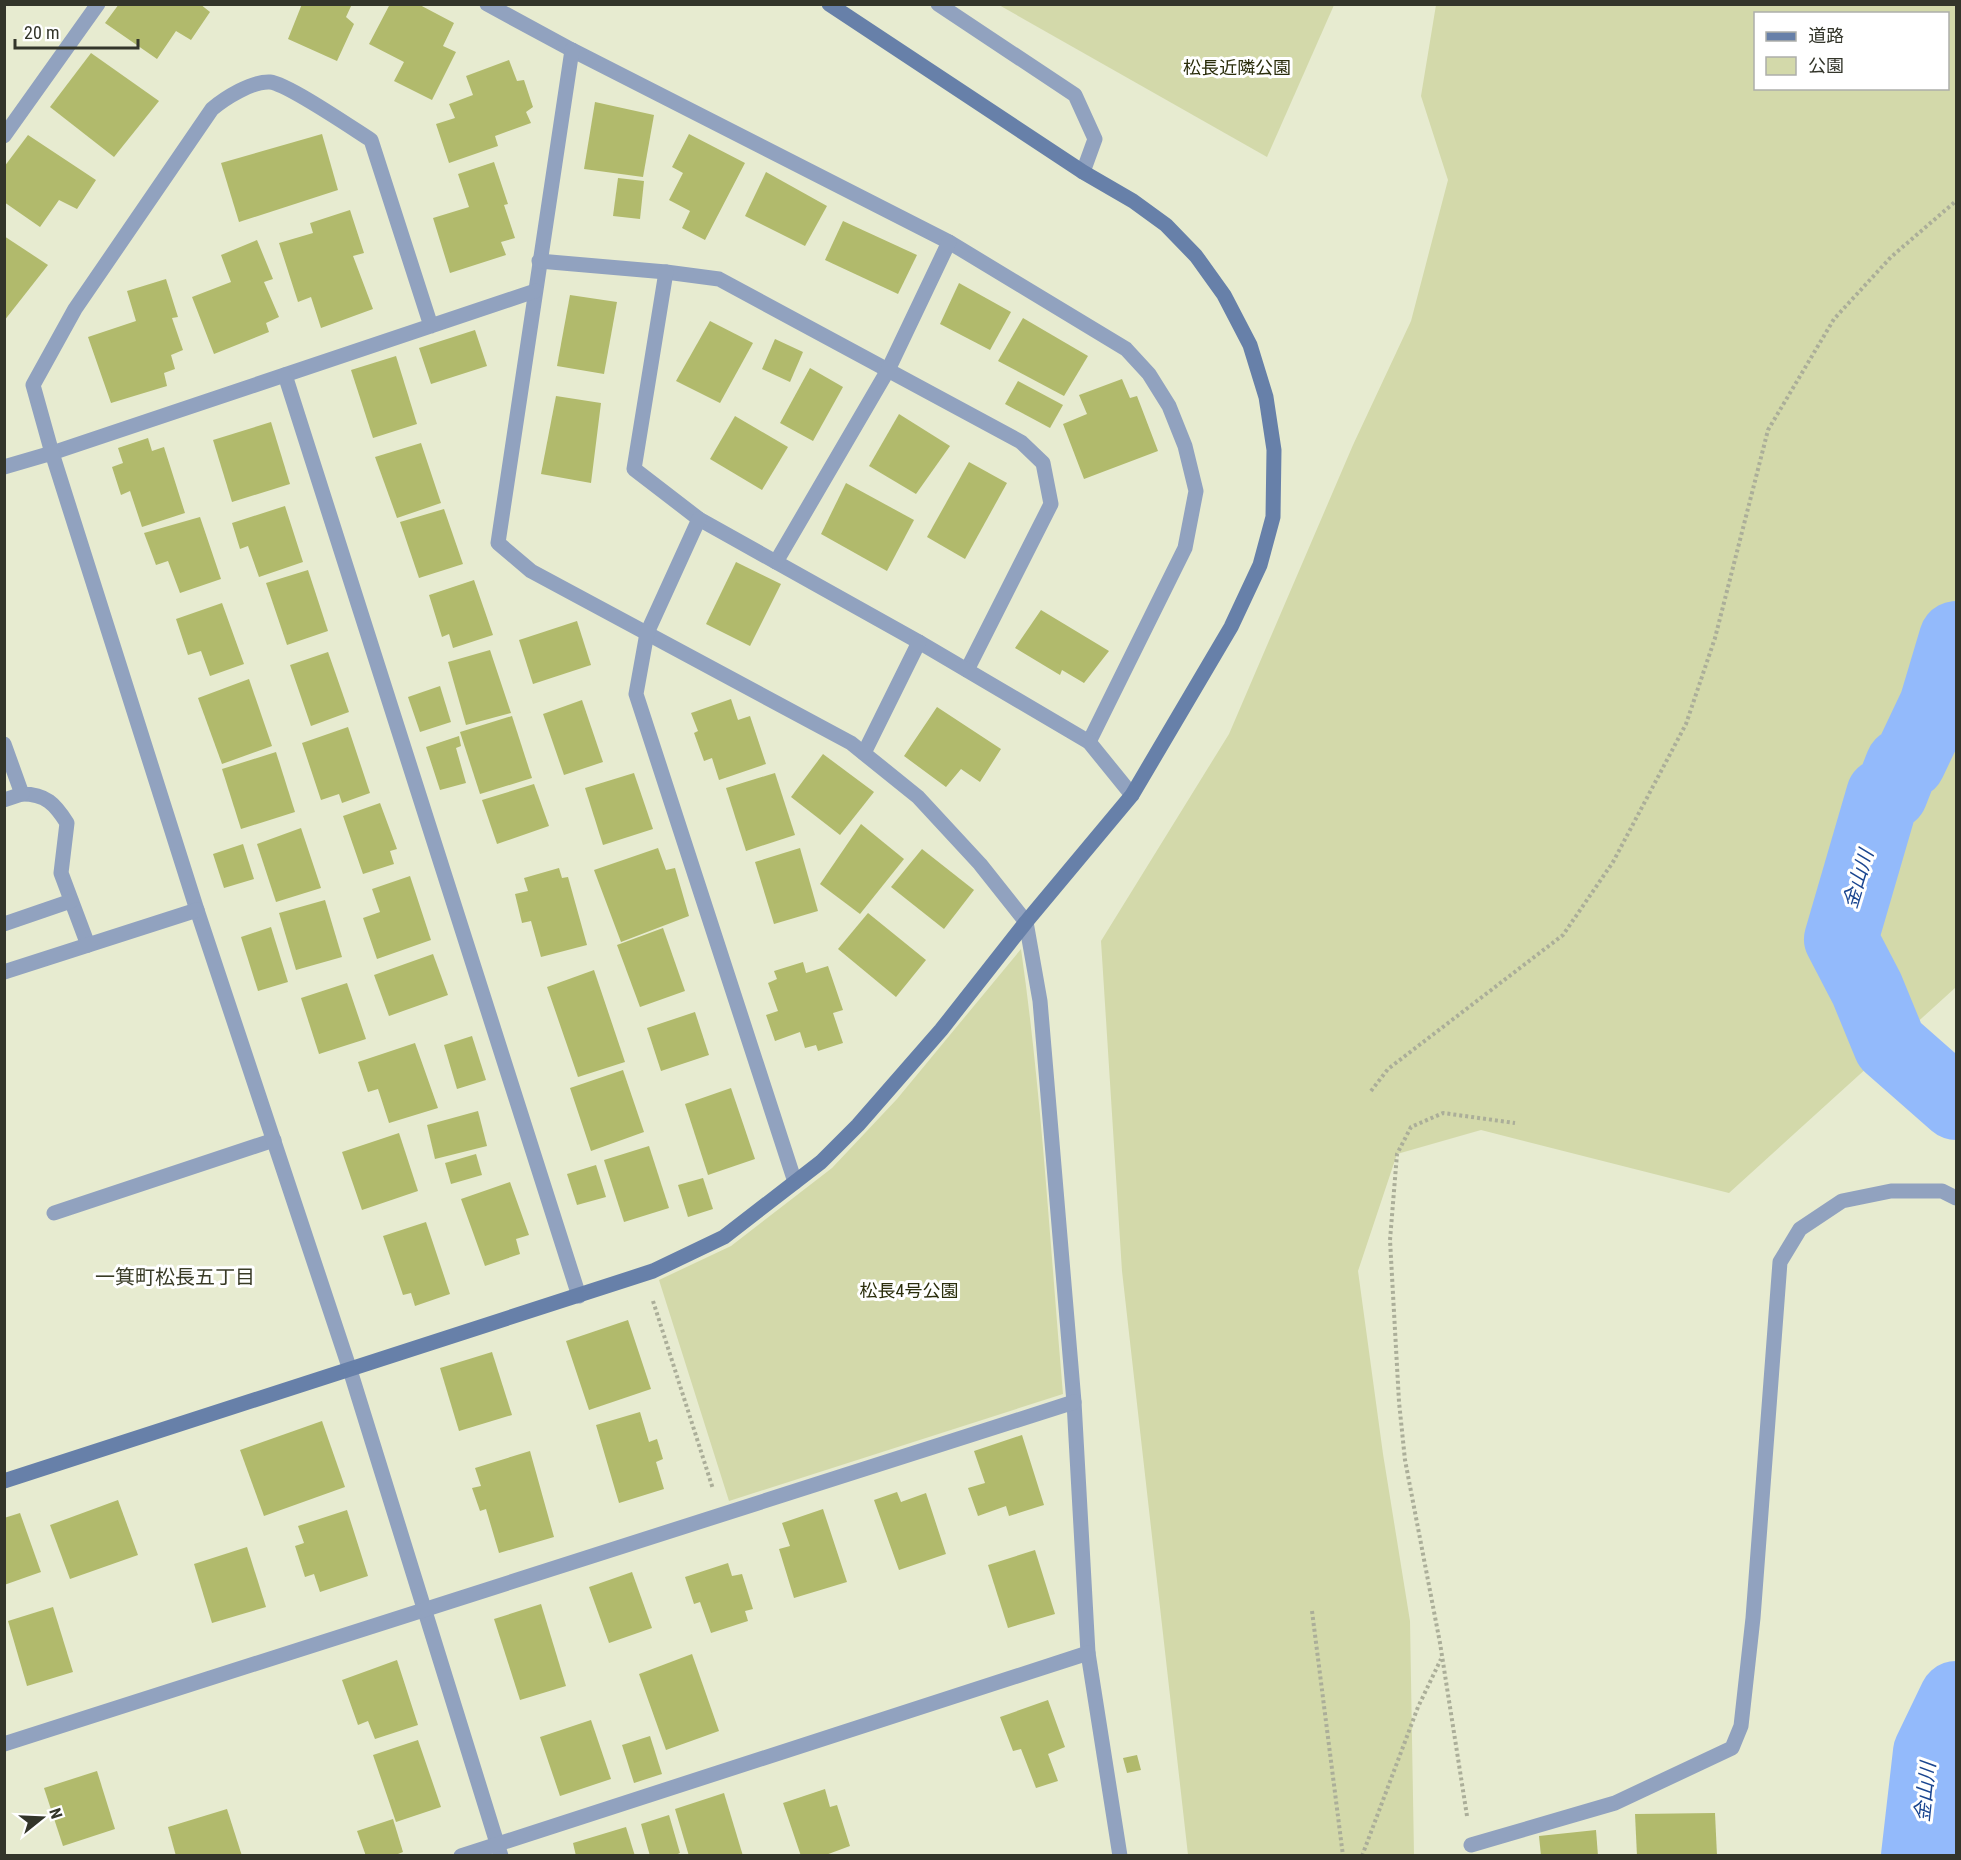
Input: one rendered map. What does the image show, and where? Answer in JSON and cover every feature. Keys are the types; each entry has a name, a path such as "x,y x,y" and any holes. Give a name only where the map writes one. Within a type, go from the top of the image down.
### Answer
{"street":[{"path":"4,136 98,4"},
{"path":"487,4 572,50 949,242 1126,349 1149,374 1169,406 1185,446 1196,491 1185,548 1089,742"},
{"path":"4,1482 644,1274 724,1237 821,1162 858,1125 941,1030 1026,922 1132,795 1231,627 1260,565 1273,517 1274,450 1266,397 1250,345 1224,295 1196,256 1166,225 1133,201 1083,172 829,4"},
{"path":"938,4 1075,95 1095,139 1083,172"},
{"path":"572,50 498,543 531,572 851,743 918,797 980,864 1026,922 1040,1001 1074,1402 1088,1653 1120,1856"},
{"path":"431,326 371,140 295,93 270,82 247,88 225,98 212,109 75,309 33,385 52,453 197,910 350,1370 499,1850"},
{"path":"776,562 888,370 949,242"},
{"path":"539,261 719,279 1020,442 1043,463 1051,504 967,670"},
{"path":"666,272 634,469 699,519 919,642 1089,742 1132,795"},
{"path":"4,467 52,453 535,291"},
{"path":"285,375 579,1296"},
{"path":"699,519 647,633 636,694 795,1182"},
{"path":"864,753 919,642"},
{"path":"4,744 22,794"},
{"path":"4,800 22,794 34,794 54,804 67,823 61,873 88,945"},
{"path":"4,924 71,901"},
{"path":"4,972 197,910"},
{"path":"54,1213 274,1140"},
{"path":"1471,1845 1615,1803 1732,1748 1741,1726 1753,1618 1780,1262 1800,1229 1842,1201 1891,1191 1942,1191 1956,1198"},
{"path":"4,1744 1074,1402"},
{"path":"461,1856 499,1850 1088,1653"}],"path":[{"path":"1371,1091 1388,1069 1563,935 1612,862 1686,724 1715,638 1768,430 1834,319 1891,257 1956,201"},
{"path":"1471,1845 1442,1657 1405,1460 1399,1402 1390,1240 1397,1154 1411,1127 1443,1113 1515,1123"},
{"path":"644,1274 721,1515"},
{"path":"1312,1611 1343,1856"},
{"path":"1362,1856 1418,1707 1442,1657"}],"green space":[{"name":"松長近隣公園","path":"1334,4 1267,157 999,5"},
{"path":"1436,5 1956,5 1956,984 1955,988 1729,1193 1481,1130 1397,1154 1358,1271 1383,1454 1410,1621 1414,1855 1188,1855 1122,1271 1101,941 1229,734 1353,445 1411,321 1448,180 1421,96"},
{"name":"松長4号公園","path":"1021,949 1040,1115 1063,1394 729,1501 659,1280 731,1246 832,1168 897,1099"}],"building":[{"path":"119,4 200,4 210,12 191,40 176,31 157,59 105,23"},
{"path":"302,4 352,4 346,17 354,24 337,61 288,39"},
{"path":"390,4 418,4 454,23 443,46 456,52 432,100 394,81 404,62 369,44"},
{"path":"91,53 159,101 114,157 50,107"},
{"path":"509,60 517,81 524,80 533,107 526,112 531,123 495,136 498,146 449,163 436,124 455,118 449,104 473,95 466,76"},
{"path":"595,102 654,115 643,177 584,169"},
{"path":"322,134 338,190 239,222 221,163"},
{"path":"689,134 745,163 705,240 682,228 690,211 669,200 683,173 672,167"},
{"path":"28,135 96,180 77,209 59,200 40,227 4,202 4,167"},
{"path":"494,162 508,204 504,205 515,238 501,242 506,255 450,273 433,218 469,207 458,174"},
{"path":"766,172 827,206 805,246 745,216"},
{"path":"618,178 644,181 640,219 613,216"},
{"path":"350,210 364,253 353,256 373,309 321,328 311,297 298,302 279,243 313,233 310,223"},
{"path":"843,221 917,255 898,294 825,260"},
{"path":"4,236 48,265 4,321"},
{"path":"257,240 273,279 264,282 279,317 266,323 269,332 214,354 192,297 231,282 221,255"},
{"path":"166,279 178,317 172,318 183,350 171,355 175,369 164,373 167,386 111,403 88,337 136,321 127,291"},
{"path":"959,283 1011,312 990,350 940,324"},
{"path":"570,295 617,302 604,374 557,366"},
{"path":"1023,318 1088,356 1064,396 998,361"},
{"path":"710,321 753,343 720,403 676,381"},
{"path":"475,330 487,366 431,384 419,348"},
{"path":"775,339 803,352 790,382 762,369"},
{"path":"396,356 417,424 373,438 351,370"},
{"path":"810,368 843,387 813,441 780,423"},
{"path":"1122,379 1130,398 1137,396 1158,451 1084,479 1063,424 1087,414 1079,395"},
{"path":"1018,381 1063,405 1050,428 1005,404"},
{"path":"556,396 601,403 591,483 541,474"},
{"path":"899,414 950,446 916,494 869,466"},
{"path":"735,416 788,447 762,490 710,459"},
{"path":"271,422 290,484 232,502 213,440"},
{"path":"148,438 152,451 164,447 185,513 142,527 130,491 121,495 112,467 123,463 118,448"},
{"path":"421,443 441,503 397,518 375,457"},
{"path":"969,462 1007,483 965,559 927,537"},
{"path":"846,483 914,520 887,571 821,534"},
{"path":"285,506 303,562 259,577 248,546 240,549 232,523"},
{"path":"444,509 463,564 419,578 400,522"},
{"path":"200,517 221,579 180,593 168,561 156,565 144,533"},
{"path":"736,562 781,584 750,646 706,624"},
{"path":"308,570 328,631 287,645 266,583"},
{"path":"474,580 493,635 453,648 449,634 442,637 429,595"},
{"path":"222,603 244,664 210,676 201,651 188,655 176,619"},
{"path":"1041,610 1109,651 1084,683 1062,670 1060,675 1015,648"},
{"path":"577,621 591,665 533,684 519,640"},
{"path":"490,650 511,713 466,725 448,662"},
{"path":"328,652 349,712 311,726 290,665"},
{"path":"249,679 272,746 222,764 198,698"},
{"path":"440,686 451,722 420,732 408,697"},
{"path":"731,699 738,720 750,716 766,764 719,780 712,758 704,761 694,733 698,731 691,713"},
{"path":"582,700 603,762 564,775 543,714"},
{"path":"937,707 1001,749 980,782 961,769 946,787 904,756"},
{"path":"512,716 532,778 480,794 460,732"},
{"path":"348,727 370,793 342,803 339,794 321,800 302,743"},
{"path":"459,736 461,746 456,748 466,783 440,790 426,747"},
{"path":"276,752 295,812 241,829 222,769"},
{"path":"823,754 874,792 840,835 791,797"},
{"path":"634,773 653,829 603,845 585,788"},
{"path":"775,773 795,835 746,851 726,788"},
{"path":"534,784 549,826 497,844 482,800"},
{"path":"380,803 397,849 390,851 394,864 363,874 343,816"},
{"path":"861,824 904,859 860,914 820,884"},
{"path":"301,828 321,888 276,902 257,844"},
{"path":"243,844 254,879 224,888 213,854"},
{"path":"658,848 666,870 675,868 689,916 621,942 594,870"},
{"path":"800,848 818,911 774,924 755,862"},
{"path":"922,849 974,890 944,929 891,887"},
{"path":"559,868 562,878 568,877 587,945 541,957 531,921 522,923 515,894 528,891 524,878"},
{"path":"410,876 431,940 377,959 363,918 380,912 372,889"},
{"path":"325,900 342,957 296,970 279,913"},
{"path":"868,913 926,960 896,997 838,949"},
{"path":"271,927 288,982 258,991 241,937"},
{"path":"663,928 685,991 640,1007 617,945"},
{"path":"433,954 448,995 389,1016 374,975"},
{"path":"803,962 806,973 828,966 843,1010 833,1013 843,1043 818,1051 816,1045 805,1048 800,1032 775,1041 766,1015 778,1011 768,983 777,979 774,971"},
{"path":"594,970 625,1062 578,1077 547,987"},
{"path":"347,983 366,1039 319,1054 301,998"},
{"path":"695,1012 709,1055 661,1071 647,1028"},
{"path":"472,1036 486,1080 457,1089 444,1045"},
{"path":"415,1043 438,1108 389,1123 378,1089 368,1092 358,1062"},
{"path":"623,1070 644,1132 591,1151 570,1088"},
{"path":"731,1088 755,1159 708,1175 685,1104"},
{"path":"478,1111 487,1146 435,1159 427,1125"},
{"path":"399,1133 418,1191 362,1210 342,1152"},
{"path":"649,1146 669,1208 624,1222 604,1160"},
{"path":"476,1154 482,1175 451,1184 445,1163"},
{"path":"596,1165 606,1197 577,1205 567,1174"},
{"path":"703,1178 713,1209 688,1217 678,1185"},
{"path":"510,1182 529,1235 516,1239 520,1254 485,1266 461,1199"},
{"path":"426,1222 450,1294 415,1306 411,1293 403,1295 383,1236"},
{"path":"628,1320 651,1389 589,1410 566,1341"},
{"path":"492,1352 512,1415 459,1431 440,1368"},
{"path":"640,1412 649,1442 657,1439 663,1459 656,1462 664,1489 619,1503 596,1425"},
{"path":"322,1421 345,1487 264,1516 240,1450"},
{"path":"1022,1435 1044,1505 1009,1516 1006,1506 978,1516 968,1488 985,1483 974,1451"},
{"path":"530,1451 554,1537 499,1553 486,1509 480,1511 472,1488 481,1486 475,1468"},
{"path":"897,1492 901,1502 926,1493 946,1554 899,1570 874,1500"},
{"path":"118,1500 138,1555 70,1579 50,1525"},
{"path":"823,1509 847,1582 794,1598 779,1549 790,1546 782,1523"},
{"path":"347,1510 368,1576 320,1592 314,1574 305,1577 295,1546 304,1543 298,1526"},
{"path":"20,1513 41,1572 4,1585 4,1518"},
{"path":"247,1547 266,1607 212,1623 194,1564"},
{"path":"1035,1550 1055,1614 1008,1628 988,1565"},
{"path":"728,1563 732,1576 742,1574 753,1609 745,1611 748,1621 711,1633 700,1602 694,1604 685,1577"},
{"path":"632,1572 652,1628 609,1643 589,1587"},
{"path":"541,1604 566,1686 520,1700 494,1619"},
{"path":"53,1607 73,1672 27,1686 8,1621"},
{"path":"692,1654 719,1731 666,1750 639,1674"},
{"path":"397,1660 418,1725 375,1739 368,1721 358,1725 342,1680"},
{"path":"1048,1700 1065,1747 1048,1754 1058,1781 1036,1788 1021,1749 1013,1751 1000,1717"},
{"path":"591,1720 611,1779 560,1796 540,1737"},
{"path":"650,1736 662,1774 634,1783 622,1745"},
{"path":"418,1740 441,1807 396,1822 373,1755"},
{"path":"1137,1755 1141,1770 1127,1773 1123,1758"},
{"path":"97,1771 115,1829 63,1846 44,1788"},
{"path":"825,1789 830,1807 837,1805 850,1846 823,1856 801,1856 783,1803"},
{"path":"724,1793 743,1856 689,1856 675,1809"},
{"path":"227,1809 242,1856 176,1856 168,1827"},
{"path":"1715,1813 1717,1856 1637,1856 1635,1814"},
{"path":"669,1815 680,1853 673,1856 650,1856 641,1824"},
{"path":"393,1819 403,1852 393,1856 366,1856 357,1831"},
{"path":"626,1827 635,1856 576,1856 573,1843"},
{"path":"1596,1830 1598,1856 1541,1856 1539,1836"}],"waterway":[{"name":"金山川","path":"1956,638 1936,705 1909,762 1902,765 1891,793 1883,795 1841,939 1867,989 1890,1045 1956,1103"},
{"name":"金山川","path":"1918,1856 1930,1752 1956,1698"}],"district":[{"name":"一箕町松長五丁目","path":"175,1277"}]}
